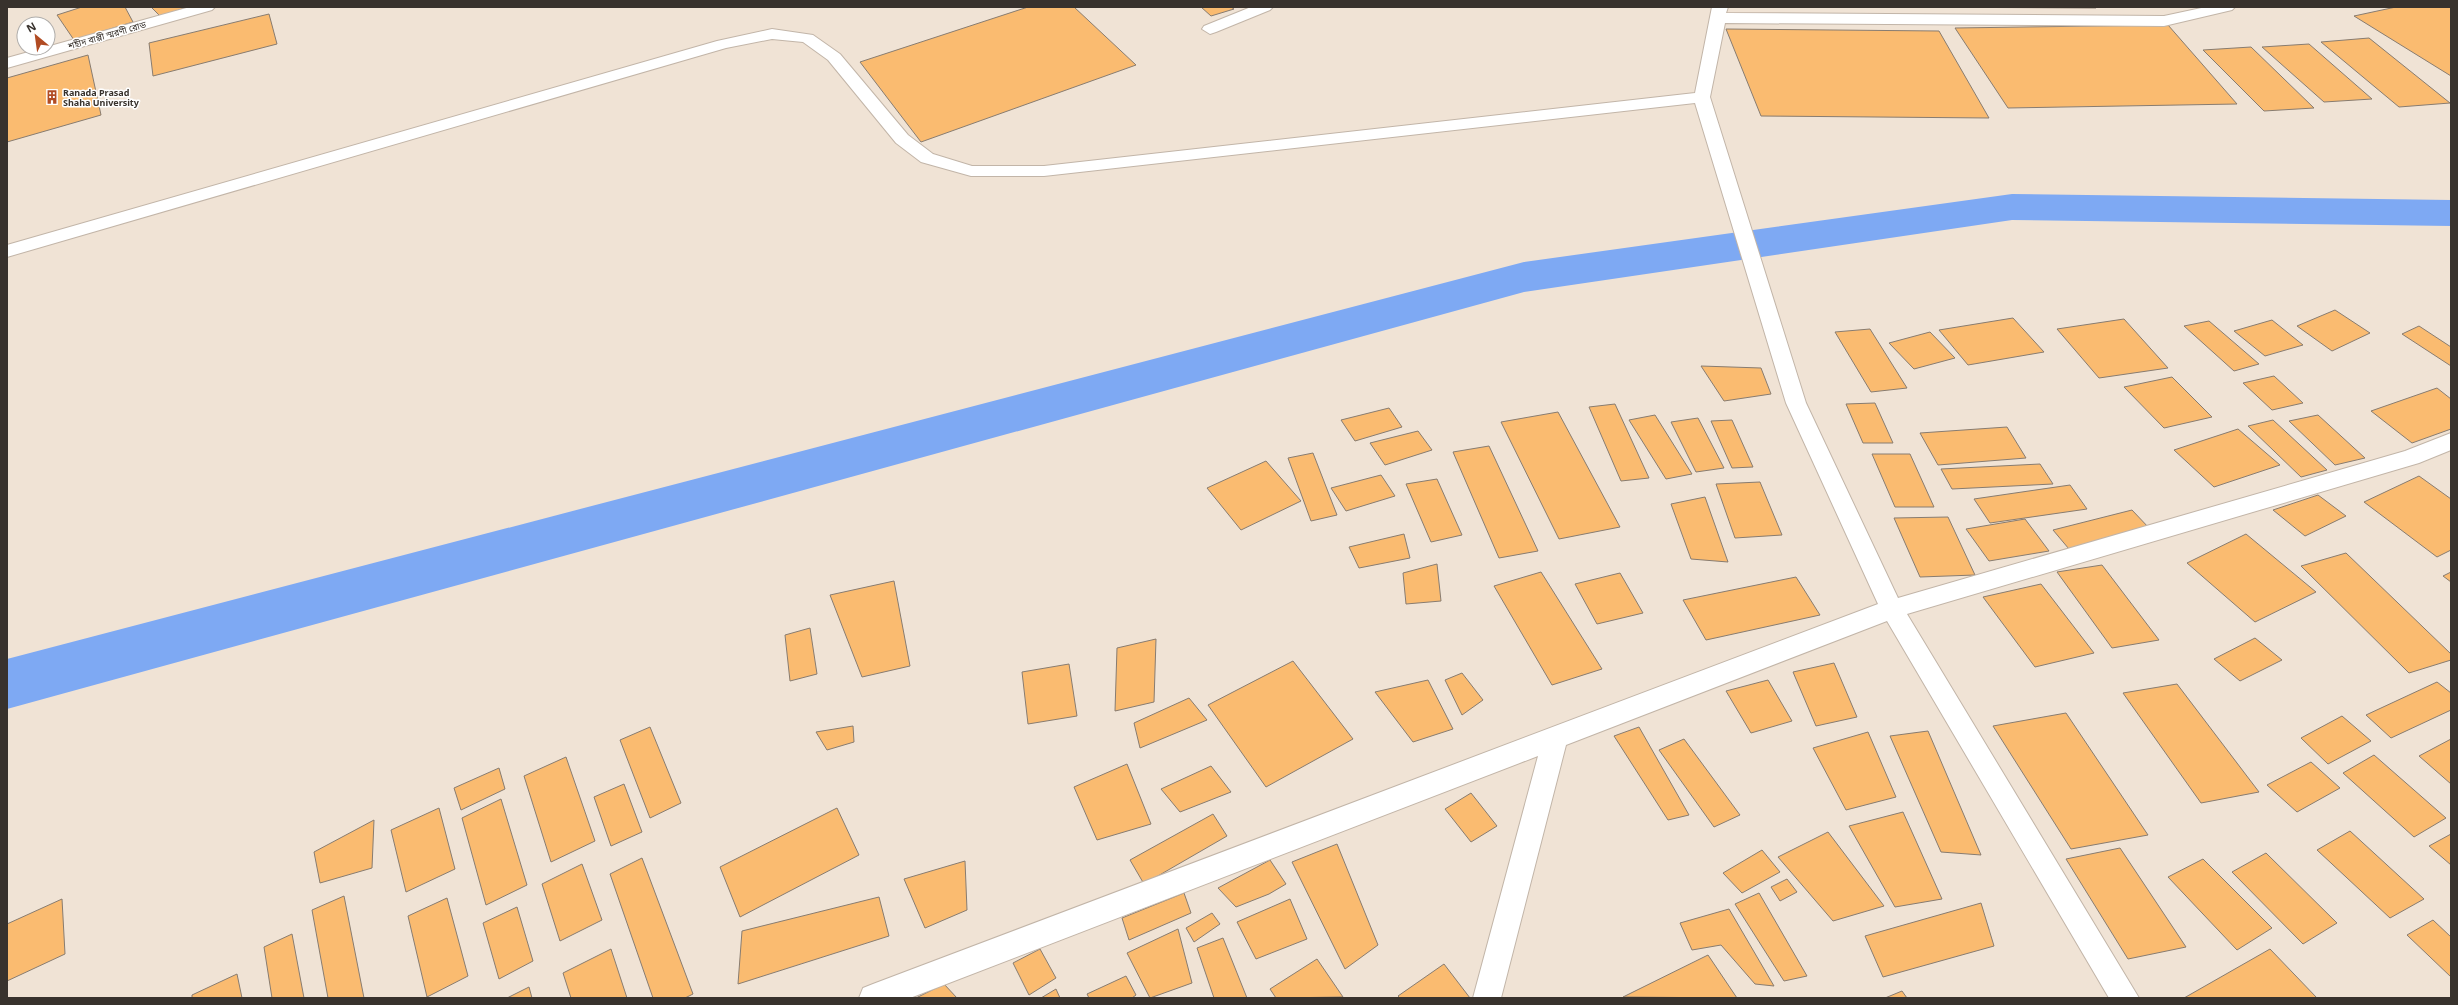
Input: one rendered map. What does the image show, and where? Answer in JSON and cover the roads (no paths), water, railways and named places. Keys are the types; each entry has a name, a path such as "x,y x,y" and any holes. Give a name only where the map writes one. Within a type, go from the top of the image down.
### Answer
{"street":[{"name":"শহীদ বাপ্পী স্মরণী রোড","path":"7,63 207,7"},
{"path":"1210,29 1265,7"},
{"path":"2125,998 1892,609 1796,403 1702,97 1719,13 2164,21 2227,7"},
{"path":"7,251 723,44 772,34 807,38 834,57 902,140 927,158 971,171 1044,171 1702,97"},
{"path":"873,998 1555,739 1892,609 2411,457 2451,441"},
{"path":"1487,998 1555,739"}],"waterway":[{"path":"7,684 1524,277 2012,207 2451,213"}],"place":[{"name":"Ranada Prasad Shaha University","path":"52,97"}]}
